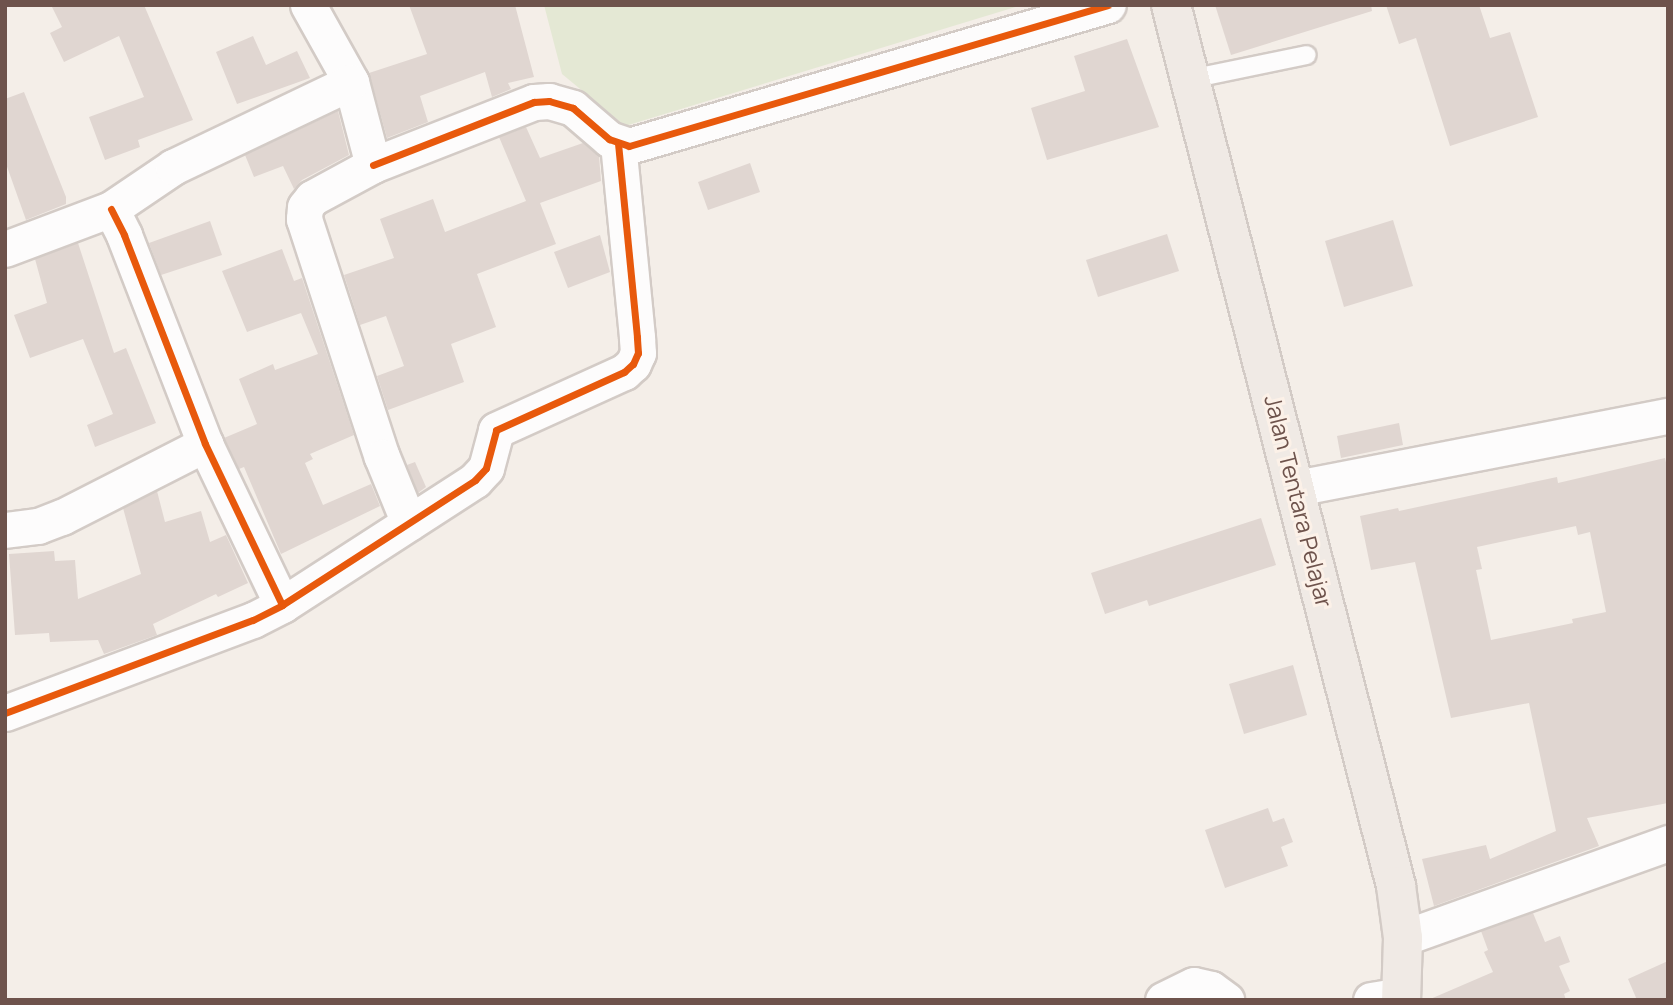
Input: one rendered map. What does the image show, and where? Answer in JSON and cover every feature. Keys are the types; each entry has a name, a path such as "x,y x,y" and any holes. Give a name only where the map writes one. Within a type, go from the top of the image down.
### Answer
{"main road":[{"name":"Jalan Tentara Pelajar","path":"1171,5 1396,886 1403,938 1391,998"}],"street":[{"path":"308,5 351,82 373,165"},
{"path":"409,523 382,457 304,219 305,206 312,198 373,165 534,102 550,101 573,108 618,144 629,146 1108,5"},
{"path":"5,249 111,209 173,167 351,82"},
{"path":"5,713 253,620 282,605 475,480 486,468 496,430 624,372 633,364 638,353 637,337 618,144"},
{"path":"111,209 124,235 205,444 282,605"},
{"path":"1296,488 1668,416"},
{"path":"5,530 38,526 62,517 205,444"},
{"path":"1403,938 1668,843"},
{"path":"1164,1000 1194,985 1211,989 1226,1000"}],"lane":[{"path":"1190,79 1307,55"}],"green space":[{"path":"544,5 1022,5 625,126 562,74"}],"building":[{"path":"51,5 144,5 193,120 138,140 140,147 105,160 89,117 144,97 119,36 64,62 50,33 62,27"},
{"path":"409,5 515,5 534,77 508,83 511,89 492,97 485,72 420,96 428,122 387,138 369,73 427,54"},
{"path":"1215,5 1371,5 1372,11 1231,55"},
{"path":"1386,5 1479,5 1490,38 1510,32 1538,117 1450,146 1416,38 1399,44"},
{"path":"253,36 266,65 297,51 310,78 237,104 216,52"},
{"path":"1127,39 1159,127 1047,160 1031,108 1085,91 1074,56"},
{"path":"24,92 66,197 66,204 26,220 5,161 5,99"},
{"path":"338,111 349,155 302,180 294,189 283,166 254,177 245,155"},
{"path":"526,127 540,158 583,143 599,156 601,181 540,203 556,244 477,274 496,327 451,344 464,382 388,410 377,376 404,366 386,316 360,325 344,275 394,258 380,219 433,199 445,232 526,201 499,137"},
{"path":"750,163 760,192 708,210 698,182"},
{"path":"1393,220 1413,286 1344,307 1325,241"},
{"path":"210,221 222,255 161,275 149,243"},
{"path":"1167,234 1179,271 1098,297 1086,260"},
{"path":"600,235 610,272 568,288 554,252"},
{"path":"78,243 114,353 126,348 156,423 95,447 87,425 113,414 83,339 30,358 14,315 47,303 35,259"},
{"path":"282,249 294,281 302,278 354,435 310,454 313,459 305,463 323,505 371,484 380,506 281,554 244,467 239,469 224,438 257,424 239,379 273,364 275,370 318,354 301,313 247,332 222,271"},
{"path":"1399,423 1403,445 1341,458 1337,436"},
{"path":"1665,458 1668,471 1668,803 1587,818 1599,846 1434,906 1422,859 1486,845 1490,859 1556,831 1529,703 1451,718 1415,562 1371,570 1360,516 1398,508 1399,511 1557,477 1558,483","holes":["1576,526 1578,535 1590,532 1606,612 1572,619 1573,623 1491,640 1476,570 1482,569 1477,547"]},
{"path":"415,462 426,487 418,493 407,465"},
{"path":"157,491 165,522 201,511 210,542 226,535 248,583 218,597 216,594 153,624 157,635 104,654 98,640 50,642 49,633 15,635 9,554 54,551 55,561 75,560 78,599 141,574 123,508"},
{"path":"1261,518 1276,565 1149,606 1147,600 1105,614 1091,573"},
{"path":"1293,665 1307,715 1244,734 1229,684"},
{"path":"1268,808 1273,822 1284,818 1293,842 1281,847 1288,866 1225,888 1205,830"},
{"path":"1533,913 1545,942 1560,936 1570,962 1559,966 1570,991 1564,994 1566,1000 1428,1000 1493,972 1484,952 1488,950 1481,931"},
{"path":"1668,961 1668,1000 1637,1000 1628,979"}],"cycle path":[{"path":"373,165 534,102 549,101 573,108 609,139 629,146 1108,5"},
{"path":"5,713 253,620 282,605 475,480 486,468 496,430 624,372 633,364 638,353 637,337 618,144"},
{"path":"111,209 124,235 205,444 282,605"}]}
